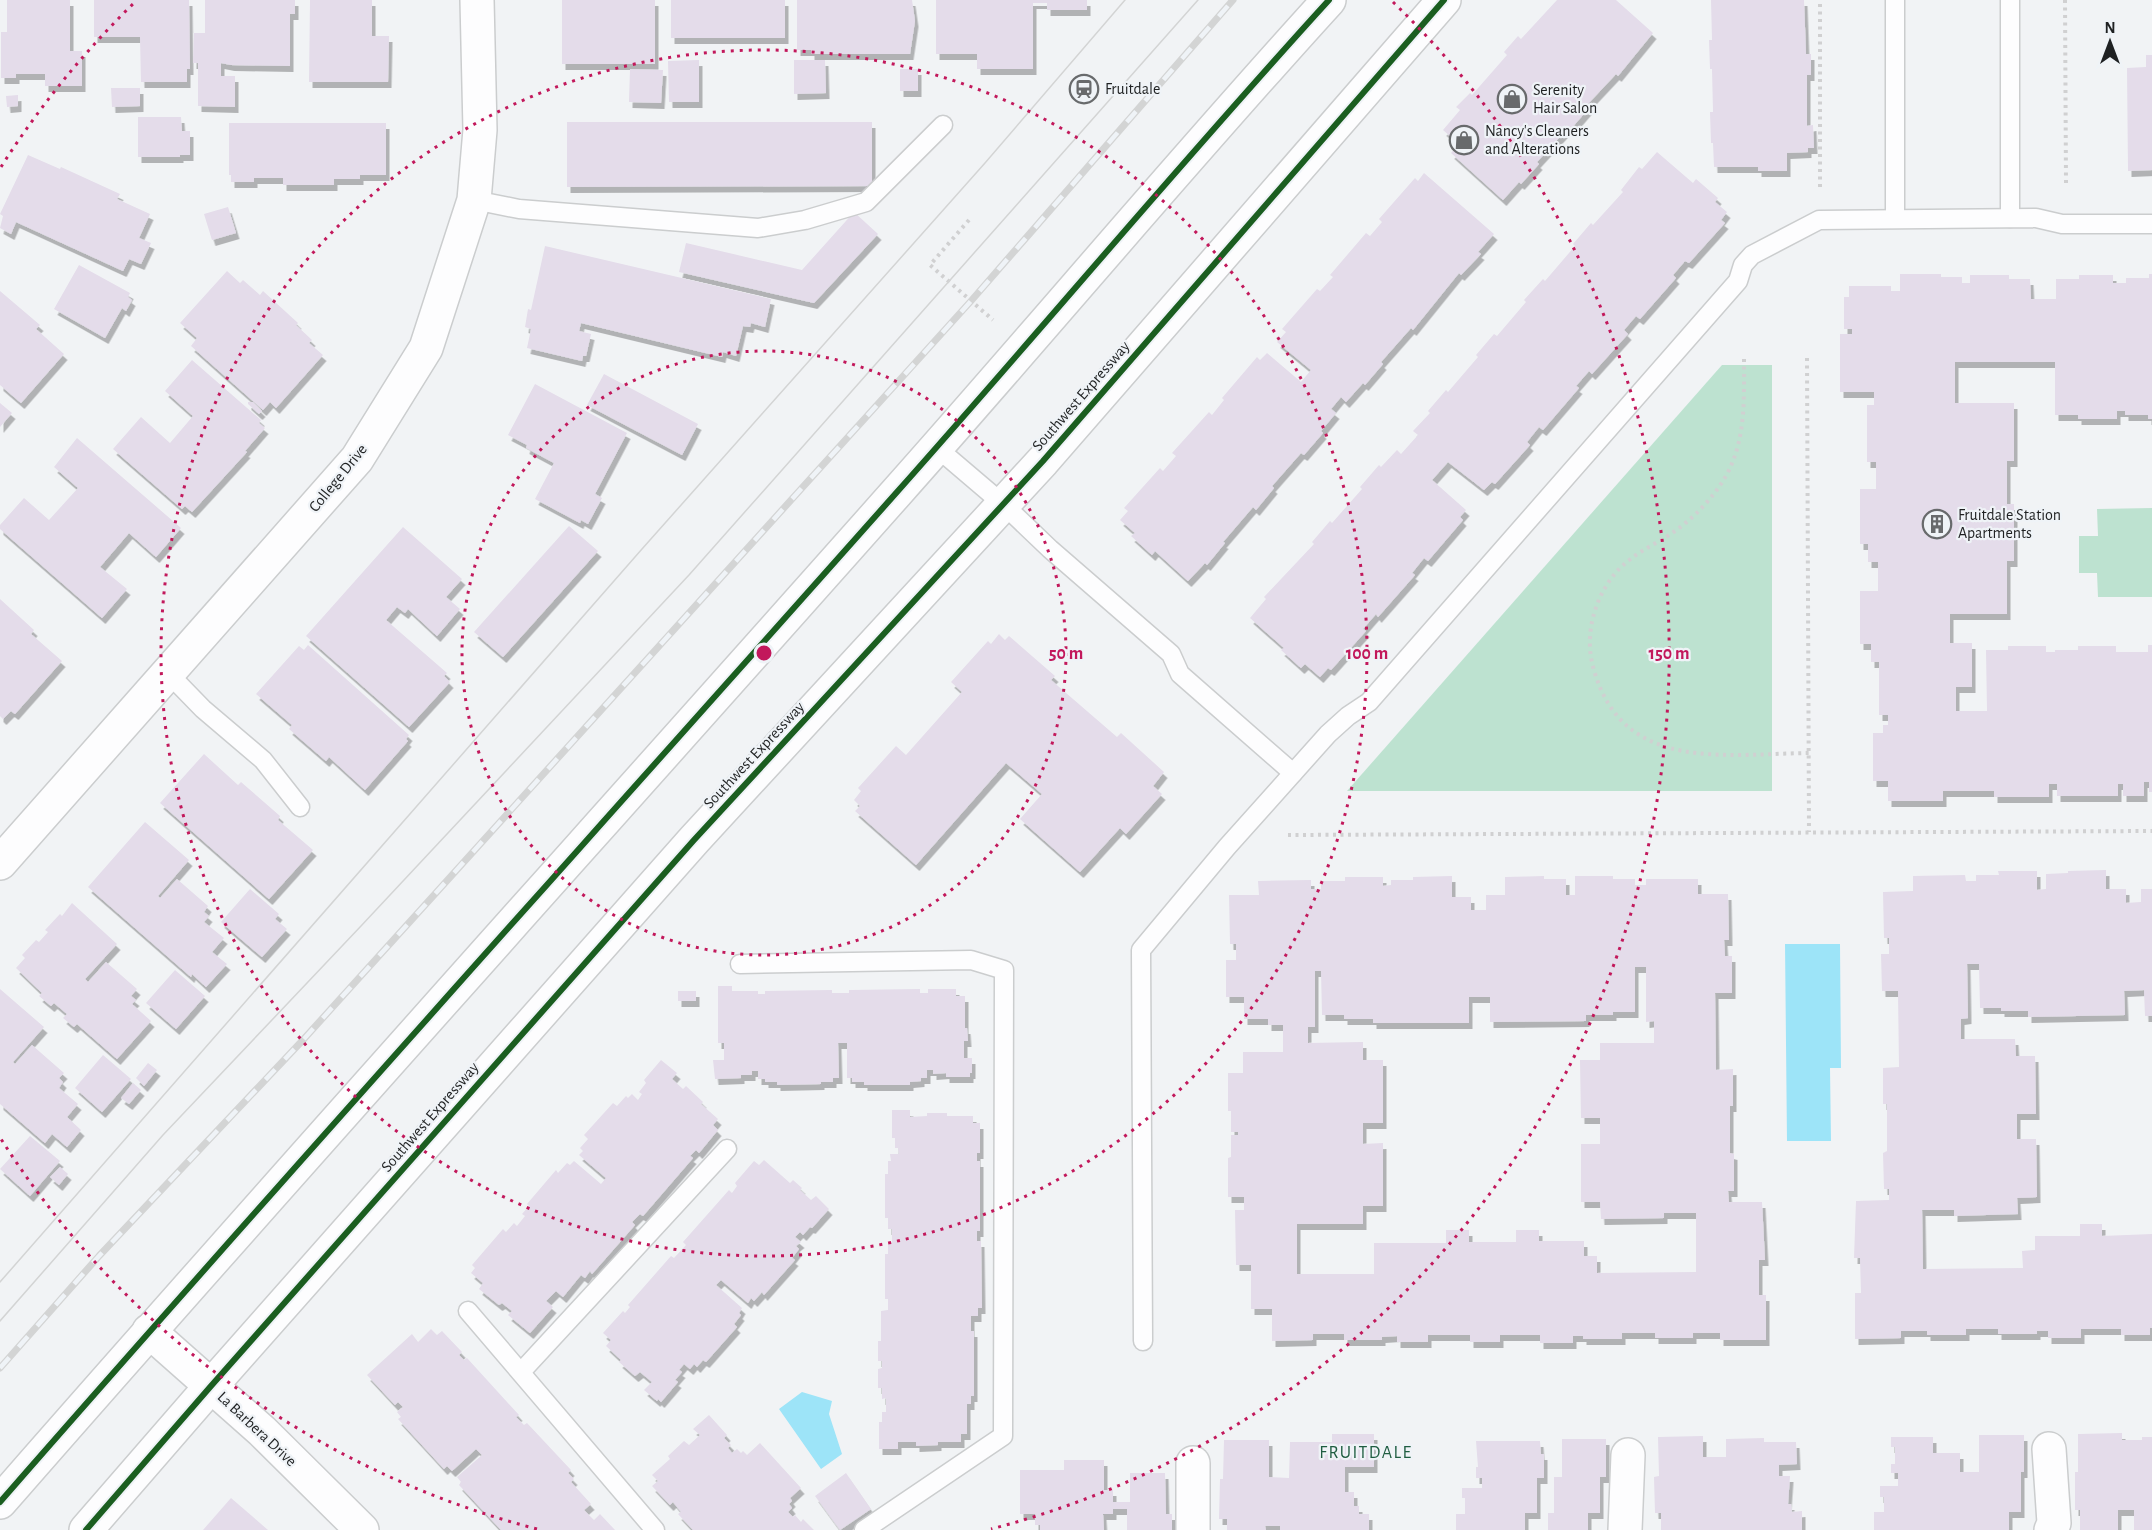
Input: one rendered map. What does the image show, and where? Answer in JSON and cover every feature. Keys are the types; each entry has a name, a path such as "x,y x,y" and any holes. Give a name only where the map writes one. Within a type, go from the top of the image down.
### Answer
{"main road":[{"name":"College Drive","path":"0,863 357,459 426,348 474,200 480,130 477,0"},
{"name":"Southwest Expressway","path":"86,1530 694,840 1043,461 1444,0"},
{"path":"0,1502 936,447 1316,7"},
{"name":"La Barbera Drive","path":"150,1331 262,1431 362,1530"},
{"path":"2049,1449 2054,1523 2051,1530"},
{"path":"1625,1530 1628,1455"},
{"path":"1193,1463 1193,1530"}],"lane":[{"path":"1895,0 1895,218"},
{"path":"2010,0 2010,218"},
{"path":"474,200 519,209 758,228 805,220 866,202 943,124"},
{"path":"1143,1341 1141,950 1227,847 1328,734 1377,693 1738,281 1743,265 1752,255 1819,220 2036,218 2062,224 2152,224"},
{"path":"936,447 1171,654 1180,674 1293,773"},
{"path":"167,672 203,709 263,760 300,807"},
{"path":"740,964 971,960 1004,970 1003,1436 864,1530"},
{"path":"521,1372 727,1149"},
{"path":"468,1311 656,1530"}],"path":[{"path":"1820,0 1820,187"},
{"path":"2065,0 2066,183"},
{"path":"969,220 930,265 993,320"},
{"path":"1807,358 1809,832"},
{"path":"1744,359 1743,425 1737,450 1727,474 1713,495 1695,515 1674,532 1630,557 1614,575 1601,595 1593,617 1590,640 1592,664 1599,688 1617,715 1628,727 1648,741 1670,750 1695,754 1809,753"},
{"path":"1288,835 2152,831"}],"green space":[{"path":"1722,365 1772,365 1772,791 1347,791"},
{"path":"2152,508 2152,597 2098,597 2097,573 2079,573 2079,536 2098,536 2097,509"}],"water":[{"path":"1785,944 1840,944 1841,1068 1830,1068 1831,1141 1787,1141"},
{"path":"802,1392 832,1401 829,1414 842,1454 821,1469 779,1409"}],"building":[{"path":"7,0 70,0 70,51 82,51 82,86 45,86 45,74 16,74 16,78 1,78 1,32 7,32"},
{"path":"94,0 189,0 190,69 187,69 187,82 141,82 140,37 94,37"},
{"path":"205,0 295,0 295,14 290,14 290,66 221,63 221,76 235,76 235,107 198,106 198,63 193,63 194,33 205,33"},
{"path":"310,0 372,0 372,36 389,36 388,82 309,82"},
{"path":"562,0 655,0 655,64 562,64"},
{"path":"671,0 785,0 785,38 671,38"},
{"path":"797,0 912,0 915,21 910,54 811,54 811,50 797,50"},
{"path":"936,0 1087,0 1087,10 1047,10 1047,3 1033,3 1033,69 977,69 977,54 936,54"},
{"path":"1557,0 1616,0 1653,33 1618,76 1616,74 1586,106 1589,108 1570,130 1568,128 1537,162 1539,164 1521,184 1519,182 1503,200 1451,153 1459,144 1443,130 1460,110 1456,107 1470,93 1472,95 1507,55 1504,52 1518,36 1521,39"},
{"path":"1711,0 1804,0 1806,54 1811,54 1811,75 1807,75 1807,126 1813,125 1814,148 1808,148 1808,152 1787,153 1787,171 1758,171 1758,167 1714,167 1710,112 1713,112 1709,40 1712,40"},
{"path":"2146,55 2152,55 2152,170 2128,171 2127,68 2146,67"},
{"path":"699,60 699,102 669,102 668,61"},
{"path":"794,60 825,60 826,93 794,94"},
{"path":"630,69 663,70 661,103 629,102"},
{"path":"900,69 918,69 918,91 900,91"},
{"path":"111,88 140,88 140,106 112,107"},
{"path":"18,95 18,106 7,107 6,96"},
{"path":"138,117 181,117 182,131 190,131 190,155 138,157"},
{"path":"567,122 872,122 872,186 567,187"},
{"path":"229,123 386,123 386,175 360,175 360,179 334,179 334,185 283,185 283,178 254,178 254,182 231,182"},
{"path":"1657,152 1693,183 1696,179 1718,198 1715,202 1727,212 1721,220 1725,223 1689,263 1685,261 1673,275 1676,278 1640,319 1636,316 1624,330 1628,334 1592,374 1589,371 1576,386 1579,388 1543,430 1539,427 1527,442 1530,445 1495,484 1492,482 1484,490 1448,462 1432,480 1466,510 1460,517 1463,520 1428,561 1424,558 1412,573 1415,575 1378,617 1376,614 1363,629 1366,631 1331,670 1328,668 1320,677 1305,664 1301,668 1281,650 1284,648 1250,618 1266,599 1264,597 1314,544 1312,542 1330,521 1332,523 1362,489 1360,487 1379,465 1381,467 1397,450 1401,454 1418,435 1413,431 1430,413 1428,411 1478,357 1476,355 1494,334 1497,336 1526,302 1524,300 1543,279 1545,281 1591,223 1593,225 1623,192 1621,190 1639,167 1642,169"},
{"path":"28,155 60,169 61,167 120,194 117,199 150,214 139,238 151,243 141,264 129,259 123,271 16,222 11,234 0,228 3,216 0,214"},
{"path":"1424,173 1494,234 1478,252 1481,254 1461,275 1459,273 1413,330 1411,328 1381,362 1383,364 1365,385 1363,383 1346,402 1341,397 1331,409 1336,413 1321,431 1323,433 1304,455 1301,453 1272,486 1274,488 1256,510 1253,507 1207,565 1205,563 1188,581 1155,551 1152,555 1131,536 1135,533 1120,520 1128,511 1124,508 1160,468 1163,471 1176,456 1172,453 1209,412 1212,415 1224,400 1222,398 1257,357 1260,360 1267,353 1301,382 1311,370 1277,342 1286,332 1282,329 1317,289 1320,291 1333,277 1330,275 1366,233 1370,236 1382,222 1379,219 1415,178 1418,181"},
{"path":"228,207 236,233 212,240 204,214"},
{"path":"854,212 878,234 814,303 679,272 686,243 802,270"},
{"path":"545,246 771,299 765,327 751,323 750,327 743,326 736,356 723,352 722,357 581,323 579,331 591,334 586,356 583,356 582,361 527,348 531,329 525,327 528,309 531,310"},
{"path":"79,265 130,293 128,297 132,300 126,311 122,308 105,338 54,309"},
{"path":"227,271 240,283 243,280 260,295 263,291 298,323 296,325 312,340 309,343 323,355 276,408 270,402 263,410 191,346 197,338 180,323"},
{"name":"Fruitdale Station Apartments","path":"1900,274 1941,274 1941,277 1962,277 1962,283 1970,283 1970,275 2009,275 2009,279 2030,279 2031,299 2056,299 2056,279 2079,279 2079,275 2113,275 2113,283 2126,283 2126,278 2149,278 2149,274 2152,274 2152,419 2148,419 2148,415 2125,415 2125,411 2117,411 2117,419 2078,419 2078,415 2055,415 2055,362 1955,362 1955,403 2014,403 2014,461 2007,461 2007,504 2014,504 2014,561 2007,561 2007,614 1950,614 1950,643 1972,643 1972,687 1956,687 1956,711 1987,711 1986,650 2008,650 2008,646 2046,646 2046,652 2055,652 2055,650 2078,650 2078,646 2116,646 2116,652 2148,652 2148,645 2152,645 2152,792 2149,792 2149,782 2144,782 2144,796 2123,796 2123,784 2118,784 2118,796 2057,796 2057,784 2049,784 2049,797 1994,797 1994,791 1943,791 1943,801 1888,801 1888,781 1873,781 1873,733 1883,733 1883,725 1888,725 1888,715 1879,715 1879,662 1871,662 1871,644 1860,644 1860,591 1878,591 1878,562 1868,562 1868,544 1860,544 1860,489 1876,489 1876,462 1867,462 1867,405 1874,405 1874,392 1840,392 1840,334 1852,334 1852,329 1844,329 1844,297 1849,297 1849,286 1891,286 1891,291 1900,291"},
{"path":"0,291 40,325 36,329 64,354 21,403 0,385"},
{"path":"192,360 261,420 259,423 265,428 245,451 247,452 192,512 185,506 182,509 113,449 141,417 170,443 193,416 165,391"},
{"path":"604,374 698,424 682,455 587,405"},
{"path":"535,384 627,433 595,494 602,498 588,524 581,520 580,523 535,499 554,463 508,435"},
{"path":"248,402 253,402 262,411 259,414"},
{"path":"0,403 12,413 0,427"},
{"path":"77,438 181,528 156,557 129,533 100,567 127,589 102,618 0,529 0,525 24,498 49,520 78,488 54,467"},
{"path":"569,526 598,551 503,657 474,632"},
{"path":"403,527 462,579 446,597 460,609 437,636 408,609 405,613 397,607 386,620 447,673 444,676 450,682 409,727 306,636"},
{"path":"0,599 34,630 31,634 62,661 15,714 11,711 3,719 0,716"},
{"path":"999,634 1005,640 1009,636 1055,676 1051,680 1117,737 1121,733 1164,772 1153,786 1162,794 1126,834 1120,828 1080,872 1020,819 1042,794 1006,763 916,865 855,811 860,806 854,800 861,791 858,788 896,746 906,755 962,692 951,682 988,641 991,644"},
{"path":"308,645 409,735 406,739 408,741 365,790 329,757 326,761 289,729 292,725 256,694 299,646 304,650"},
{"path":"204,754 238,785 241,782 280,816 278,820 313,850 269,899 160,803"},
{"path":"145,822 189,860 158,896 160,898 177,879 208,906 204,912 209,916 204,922 224,938 212,952 227,964 206,987 192,974 191,977 88,887"},
{"path":"2106,870 2106,889 2126,889 2126,903 2141,902 2141,889 2152,889 2152,1016 2145,1016 2144,990 2124,991 2125,1015 2028,1017 2028,1011 1980,1008 1979,964 1967,964 1968,1018 1961,1019 1961,1039 2015,1039 2016,1056 2035,1056 2036,1114 2017,1114 2017,1139 2036,1139 2037,1197 2017,1198 2018,1214 1954,1216 1954,1210 1922,1210 1923,1269 2023,1268 2022,1251 2035,1250 2035,1236 2080,1236 2080,1224 2102,1224 2102,1236 2152,1234 2152,1328 2150,1328 2150,1335 2121,1335 2121,1329 2081,1329 2081,1338 2048,1338 2048,1331 2037,1331 2037,1334 1998,1334 1998,1329 1966,1329 1966,1335 1927,1335 1927,1331 1901,1331 1901,1338 1855,1339 1855,1293 1861,1293 1860,1258 1854,1258 1856,1201 1889,1200 1889,1189 1884,1189 1883,1153 1887,1151 1887,1104 1883,1104 1883,1068 1899,1067 1898,991 1882,991 1881,954 1889,954 1889,938 1884,938 1883,892 1913,891 1913,876 1965,875 1966,881 1976,881 1976,875 1999,875 1998,871 2037,871 2037,890 2046,889 2046,874"},
{"path":"1452,876 1452,897 1471,897 1471,910 1486,910 1486,895 1505,895 1505,877 1544,876 1544,879 1566,879 1566,895 1575,895 1575,876 1613,876 1613,879 1635,879 1635,885 1646,885 1646,879 1698,879 1698,894 1728,894 1729,940 1724,940 1725,956 1732,956 1732,993 1715,993 1716,1070 1733,1069 1730,1153 1734,1154 1734,1191 1728,1191 1729,1202 1762,1202 1765,1260 1759,1260 1759,1295 1766,1295 1766,1340 1720,1340 1720,1333 1693,1333 1693,1338 1655,1338 1655,1333 1622,1333 1622,1339 1583,1339 1583,1336 1573,1336 1573,1343 1540,1343 1540,1335 1500,1335 1500,1342 1470,1342 1470,1335 1428,1335 1428,1342 1397,1342 1397,1336 1382,1337 1382,1340 1344,1340 1344,1334 1313,1334 1313,1340 1272,1341 1272,1309 1251,1309 1251,1265 1236,1265 1235,1210 1244,1210 1244,1197 1228,1197 1228,1158 1231,1157 1231,1135 1238,1135 1238,1132 1231,1132 1231,1111 1228,1111 1228,1073 1243,1073 1243,1052 1283,1052 1283,1025 1268,1025 1268,1019 1244,1019 1244,997 1226,997 1226,960 1236,960 1236,944 1230,944 1229,895 1259,895 1258,881 1311,880 1311,889 1321,889 1321,881 1345,881 1345,877 1383,877 1383,886 1391,885 1391,880 1413,880 1413,877","holes":["1635,967 1646,967 1646,1022 1654,1021 1654,1043 1600,1043 1600,1060 1580,1060 1581,1118 1600,1118 1600,1144 1581,1144 1581,1202 1600,1202 1601,1219 1664,1218 1664,1213 1696,1213 1696,1272 1597,1273 1597,1256 1584,1256 1584,1241 1539,1241 1539,1230 1516,1230 1516,1242 1469,1242 1469,1230 1446,1230 1446,1243 1374,1243 1374,1274 1297,1274 1297,1224 1363,1224 1363,1206 1383,1206 1383,1143 1363,1144 1363,1123 1383,1123 1383,1060 1363,1060 1363,1042 1308,1043 1308,1027 1315,1027 1315,971 1321,971 1322,1015 1344,1015 1344,1019 1373,1019 1373,1023 1469,1023 1469,997 1490,997 1490,1022 1586,1021 1586,1015 1635,1012"]},
{"path":"250,889 279,914 275,919 287,929 262,957 221,922"},
{"path":"72,903 117,944 85,979 88,982 106,962 137,989 131,996 136,1000 132,1004 151,1021 117,1059 77,1024 74,1027 63,1018 67,1014 54,1003 51,1006 39,996 42,993 16,968 25,958 22,955 36,940 39,942 48,932 45,930 60,914 62,916"},
{"path":"175,970 205,996 176,1029 146,1003"},
{"path":"718,986 732,986 732,991 758,991 758,994 765,994 765,991 832,990 832,993 849,993 849,990 920,989 920,993 928,993 928,989 956,989 956,996 965,996 965,1028 967,1028 968,1041 964,1041 964,1058 972,1058 972,1073 970,1077 946,1077 946,1073 933,1074 933,1070 927,1070 927,1078 910,1082 910,1085 864,1085 864,1082 852,1082 852,1078 847,1078 847,1043 838,1043 839,1078 833,1078 833,1082 777,1085 777,1082 765,1082 765,1079 758,1079 758,1071 752,1071 752,1075 741,1075 741,1078 715,1079 713,1060 724,1060 724,1043 718,1043"},
{"path":"0,989 44,1027 13,1062 15,1064 32,1045 64,1073 59,1078 63,1082 59,1088 78,1104 67,1117 81,1130 67,1147 52,1134 45,1143 0,1104"},
{"path":"678,991 696,991 696,1001 678,1001"},
{"path":"103,1055 131,1079 102,1112 75,1088"},
{"path":"661,1060 677,1073 672,1079 683,1089 686,1086 718,1119 713,1125 718,1130 699,1153 696,1150 690,1156 693,1158 643,1216 640,1214 632,1222 635,1225 592,1274 590,1271 585,1278 581,1275 563,1297 556,1291 546,1301 553,1307 530,1333 508,1315 512,1311 502,1303 499,1305 479,1289 483,1283 471,1273 475,1268 472,1265 503,1229 506,1232 514,1223 517,1226 525,1216 522,1214 529,1206 527,1204 556,1170 558,1173 567,1163 570,1165 574,1161 601,1184 606,1178 579,1155 583,1151 580,1148 588,1139 584,1135 613,1103 617,1106 626,1096 628,1098 632,1094 638,1100 642,1094 639,1092 646,1083 644,1080"},
{"path":"148,1063 157,1070 144,1086 136,1078"},
{"path":"133,1083 141,1090 129,1104 121,1098"},
{"path":"892,1110 910,1110 910,1117 927,1116 927,1113 973,1116 973,1123 980,1123 980,1153 977,1153 977,1161 980,1161 980,1231 977,1231 977,1241 981,1241 982,1308 978,1308 978,1316 971,1316 971,1331 974,1331 974,1396 971,1396 971,1404 967,1404 967,1434 961,1434 961,1442 938,1442 938,1445 916,1446 916,1442 898,1442 898,1449 879,1449 879,1422 882,1422 882,1412 886,1412 886,1398 882,1399 882,1388 878,1388 878,1369 882,1368 882,1361 878,1361 878,1341 881,1341 881,1311 888,1310 888,1299 885,1299 885,1254 888,1254 888,1242 892,1242 892,1229 888,1229 888,1218 885,1218 885,1174 888,1174 890,1154 899,1154 898,1148 895,1148 895,1138 892,1138"},
{"path":"30,1136 60,1161 30,1196 0,1169"},
{"path":"764,1160 790,1183 793,1180 811,1200 816,1196 829,1209 812,1228 810,1227 803,1235 800,1232 795,1237 801,1242 796,1246 799,1249 792,1258 795,1260 764,1295 762,1292 754,1301 751,1298 748,1303 721,1280 716,1285 742,1308 739,1313 741,1315 734,1324 737,1327 706,1362 703,1360 697,1367 694,1364 690,1369 684,1364 679,1370 682,1372 675,1380 678,1382 661,1402 658,1399 657,1401 644,1390 652,1382 640,1372 635,1376 619,1362 621,1360 606,1346 611,1340 603,1333 623,1311 625,1313 630,1307 628,1305 671,1256 674,1258 686,1245 683,1242 729,1190 732,1193 737,1186 735,1183 754,1161 759,1165"},
{"path":"60,1167 68,1174 59,1185 50,1177"},
{"path":"431,1329 437,1335 442,1331 462,1352 459,1355 464,1360 467,1358 519,1415 516,1417 524,1425 527,1423 571,1470 568,1473 574,1479 571,1482 591,1504 584,1510 594,1520 600,1514 615,1530 501,1530 459,1485 461,1482 457,1477 482,1455 476,1449 452,1471 447,1466 444,1469 398,1419 401,1417 397,1412 403,1407 398,1402 395,1405 367,1375 412,1334 418,1342"},
{"path":"709,1415 727,1435 724,1438 731,1445 728,1448 732,1453 737,1449 747,1455 760,1443 801,1488 790,1498 792,1501 789,1504 792,1508 788,1512 793,1517 795,1515 801,1522 803,1519 814,1530 693,1530 678,1514 681,1512 673,1502 670,1505 652,1486 658,1481 652,1475 670,1459 668,1456 684,1441 689,1445 700,1435 693,1429"},
{"path":"2122,1433 2122,1440 2142,1440 2142,1437 2152,1437 2152,1530 2134,1530 2134,1510 2118,1510 2118,1530 2080,1530 2080,1510 2075,1510 2078,1434"},
{"path":"1332,1434 1374,1434 1374,1467 1345,1467 1345,1492 1354,1492 1354,1506 1359,1506 1359,1514 1369,1514 1369,1530 1280,1530 1280,1526 1265,1526 1266,1530 1227,1530 1227,1519 1219,1519 1224,1440 1269,1440 1269,1477 1289,1478 1290,1442 1332,1442"},
{"path":"1979,1435 2024,1435 2021,1512 2009,1512 2009,1530 1874,1530 1874,1512 1884,1512 1884,1497 1880,1497 1880,1486 1898,1486 1898,1473 1891,1473 1891,1464 1895,1464 1895,1447 1891,1447 1891,1437 1933,1437 1933,1453 1960,1453 1960,1472 1979,1472"},
{"path":"1703,1436 1703,1457 1726,1457 1726,1439 1764,1438 1764,1442 1796,1442 1797,1464 1779,1465 1779,1476 1790,1476 1788,1504 1791,1504 1792,1512 1802,1511 1802,1530 1661,1530 1661,1513 1655,1513 1654,1477 1659,1476 1658,1437"},
{"path":"1562,1439 1606,1439 1606,1477 1600,1477 1600,1513 1588,1513 1588,1530 1548,1530 1548,1513 1554,1513 1554,1477 1562,1477"},
{"path":"1476,1441 1540,1441 1541,1454 1544,1454 1544,1478 1537,1478 1537,1513 1525,1513 1525,1530 1456,1530 1456,1514 1465,1514 1465,1498 1462,1498 1462,1488 1482,1488 1482,1478 1476,1478 1476,1467 1478,1467"},
{"path":"1064,1460 1104,1460 1104,1490 1113,1490 1113,1502 1130,1502 1130,1473 1165,1473 1166,1514 1172,1514 1172,1530 1127,1530 1127,1509 1113,1509 1113,1514 1103,1514 1104,1530 1040,1530 1040,1525 1035,1525 1035,1514 1020,1514 1020,1470 1064,1470"},
{"path":"846,1473 871,1509 840,1530 815,1496"},
{"path":"231,1498 268,1530 203,1530"}],"tram line":[{"path":"0,1282 642,549 985,163 1125,0"},
{"path":"0,1321 163,1135 689,575 1198,0"}],"railway":[{"path":"0,1368 99,1256 302,1041 971,301 1233,0"}],"cycle path":[{"path":"0,1502 335,1122 897,492 1329,0"},
{"path":"86,1530 694,840 1043,461 1444,0"}],"place":[{"name":"Fruitdale","path":"1084,89"},
{"name":"Serenity Hair Salon","path":"1512,99"},
{"name":"Nancy's Cleaners and Alterations","path":"1464,140"},
{"name":"Fruitdale Station Apartments","path":"1937,524"}],"district":[{"name":"FRUITDALE","path":"1366,1453"}]}
